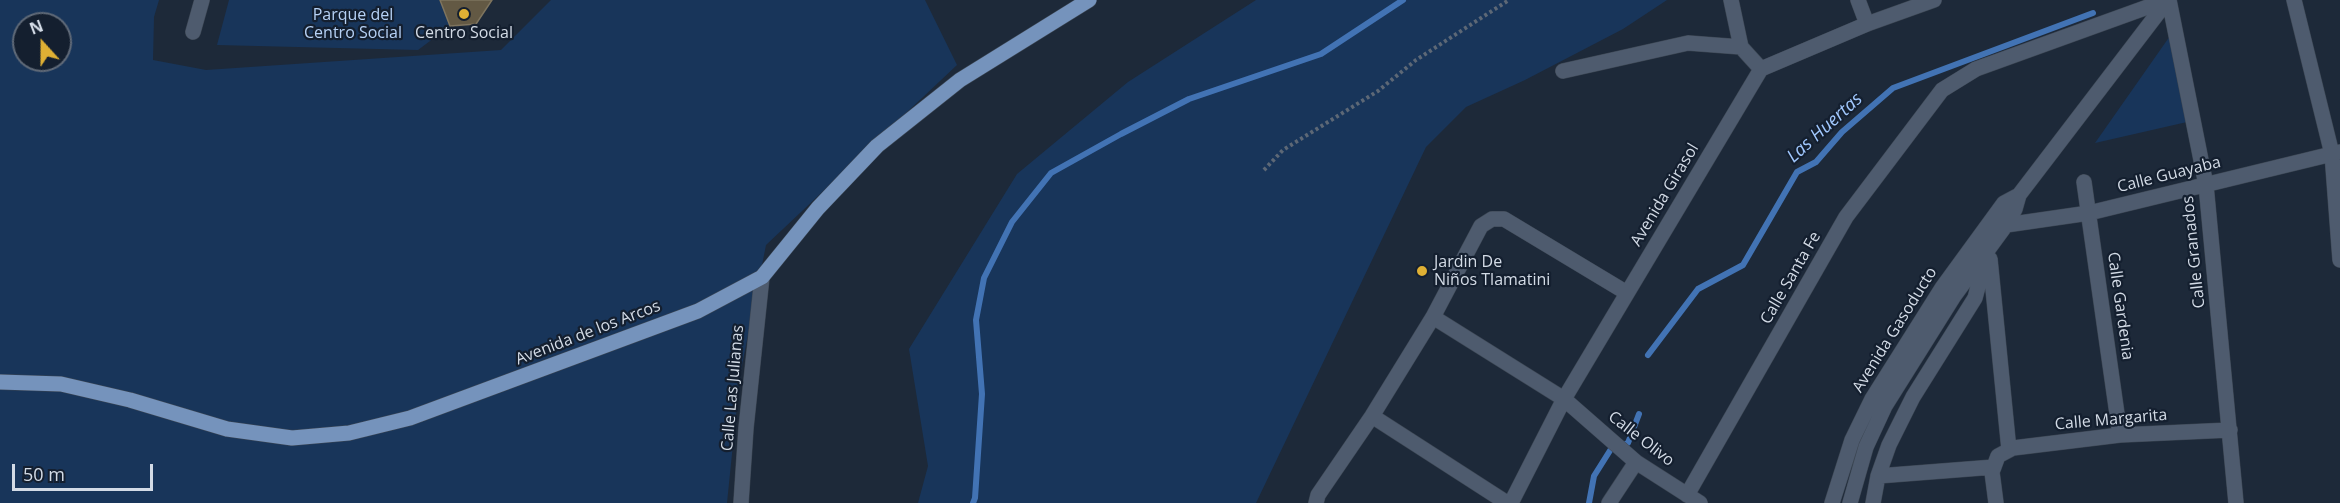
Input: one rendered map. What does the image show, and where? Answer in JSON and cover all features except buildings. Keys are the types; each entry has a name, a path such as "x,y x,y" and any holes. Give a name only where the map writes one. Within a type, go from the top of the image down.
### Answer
{"main road":[{"name":"Avenida de los Arcos","path":"0,382 61,384 130,400 227,429 292,438 349,433 410,418 698,311 762,278 818,208 877,146 960,80 1089,0"}],"street":[{"path":"193,32 202,0"},
{"path":"1731,0 1741,47 1761,69 1868,24 1934,0"},
{"path":"1858,0 1868,24"},
{"name":"Calle Santa Fe","path":"1694,499 1846,218 1942,90 1976,69 2168,0"},
{"name":"Calle Granados","path":"2168,0 2206,185 2236,503"},
{"name":"Avenida Gasoducto","path":"1850,503 1866,447 1885,405 1954,296 2006,225 2015,209 2019,195 2168,0"},
{"path":"2294,0 2336,153 2340,260"},
{"path":"1563,71 1688,43 1741,47"},
{"name":"Avenida Girasol","path":"1509,503 1564,399 1761,69"},
{"name":"Calle Guayaba","path":"2006,225 2089,213 2336,153"},
{"name":"Calle Gardenia","path":"2084,182 2120,435"},
{"name":"Avenida Gasoducto","path":"1832,503 1852,440 1872,399 1942,288 2004,203 2019,195"},
{"path":"1316,503 1318,495 1372,416 1433,317 1481,226 1492,219 1504,219 1628,294"},
{"path":"1989,249 2000,458 1992,472 1996,503"},
{"path":"1873,503 1878,476 1888,446 1913,397 1975,297 1989,249"},
{"name":"Calle Las Julianas","path":"741,503 746,428 762,278"},
{"name":"Calle Olivo","path":"1433,317 1564,399 1632,459 1694,499"},
{"path":"1372,416 1509,503"},
{"name":"Calle Margarita","path":"1878,476 2000,458 2120,435 2230,430"},
{"path":"1609,503 1632,459"}],"path":[{"path":"1264,170 1283,150 1378,91 1416,60 1509,0"}],"green space":[{"path":"0,0 159,0 154,17 153,60 206,70 501,50 551,0 925,0 957,65 766,245 740,375 727,503 0,503"},
{"name":"Parque del Centro Social","path":"229,0 444,0 442,4 450,26 418,50 217,45"},
{"path":"1256,0 1667,0 1623,29 1525,80 1466,107 1426,147 1256,503 918,503 928,466 909,349 1017,174 1128,82"},
{"path":"2170,36 2187,122 2095,143"}],"waterway":[{"path":"973,503 982,394 976,320 984,278 1012,222 1051,173 1189,99 1321,54 1403,0"},
{"name":"Las Huertas","path":"1648,355 1698,289 1743,265 1797,172 1816,162 1842,132 1893,88 2093,13"},
{"name":"Las Huertas","path":"1589,503 1594,476 1611,449 1628,443 1639,414"}],"place":[{"name":"Centro Social","path":"464,14"},
{"name":"Jardin De Niños Tlamatini","path":"1422,271"}]}
